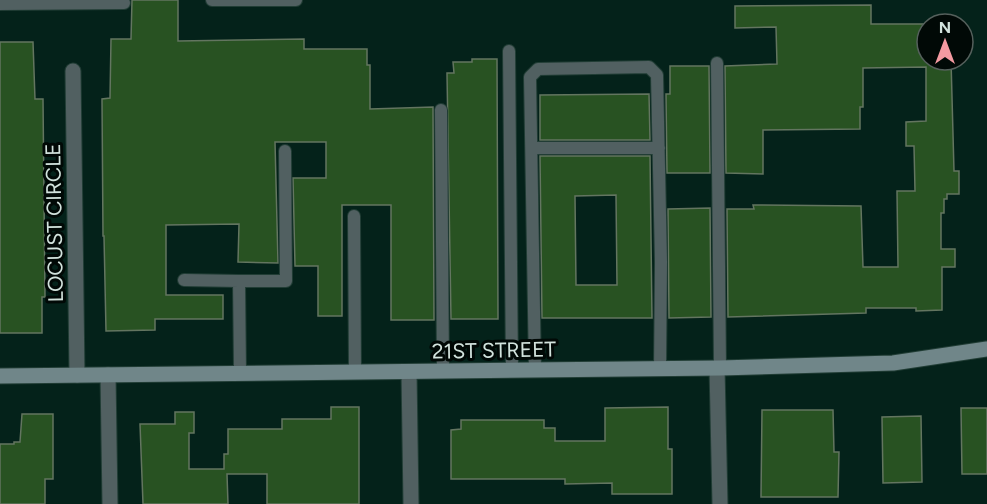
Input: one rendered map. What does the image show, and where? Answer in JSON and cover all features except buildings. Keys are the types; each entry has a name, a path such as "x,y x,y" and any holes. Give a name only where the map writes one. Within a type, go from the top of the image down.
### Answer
{"street":[{"name":"LOCUST CIRCLE","path":"73,70 77,375"},
{"name":"21ST STREET","path":"0,376 719,368 892,363 987,349"},
{"path":"719,368 720,504"},
{"path":"409,372 411,504"},
{"path":"108,375 110,504"}],"lane":[{"path":"212,0 296,0"},
{"path":"0,4 124,3"},
{"path":"509,51 512,371"},
{"path":"717,63 719,368"},
{"path":"535,370 530,77 538,69 649,67 657,75 661,262 660,369"},
{"path":"441,110 443,371"},
{"path":"532,148 659,148"},
{"path":"184,280 286,281 285,151"},
{"path":"354,216 355,372"},
{"path":"239,281 240,373"}]}
